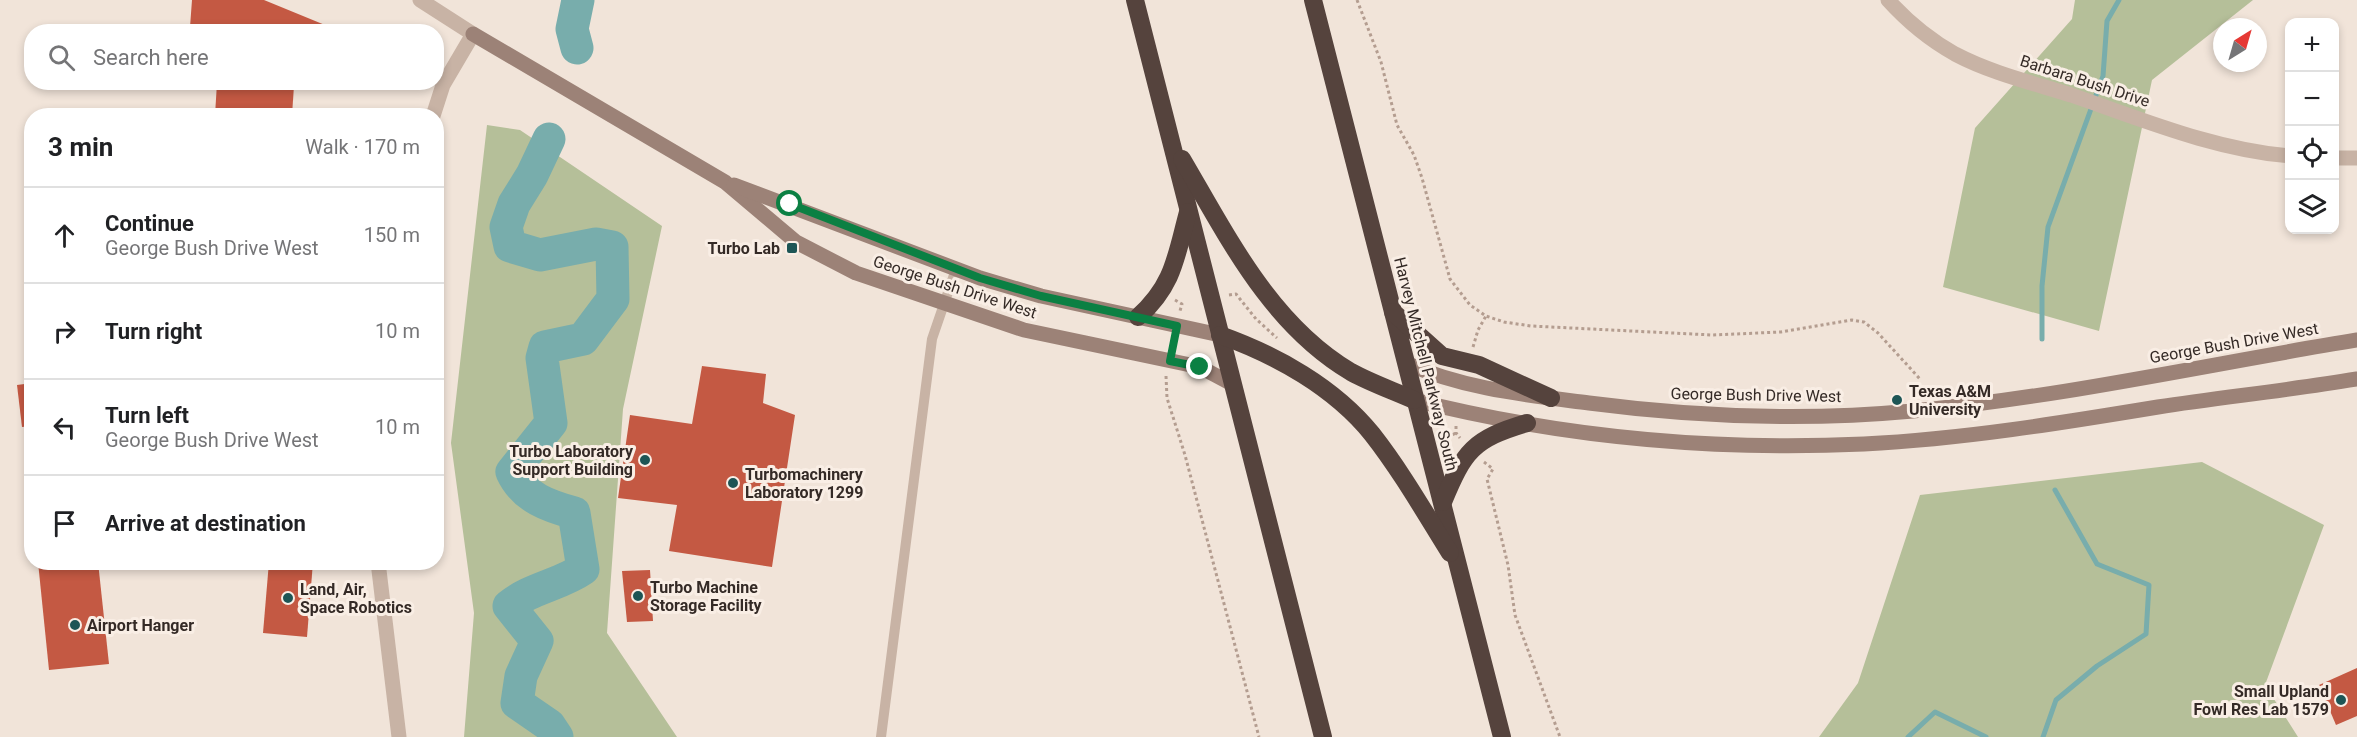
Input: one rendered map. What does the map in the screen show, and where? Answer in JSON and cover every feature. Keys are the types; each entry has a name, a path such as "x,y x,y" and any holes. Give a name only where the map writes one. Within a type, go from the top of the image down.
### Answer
{"highway":[{"path":"1135,0 1323,737"},
{"name":"Harvey Mitchell Parkway South","path":"1313,0 1502,737"},
{"path":"1170,140 1254,280 1300,333 1351,372 1414,400"},
{"path":"1138,317 1163,291 1173,271 1188,210"},
{"path":"1393,312 1442,356 1479,365 1551,399"},
{"path":"1220,335 1278,360 1335,399 1371,433 1402,476 1459,567"},
{"path":"1443,502 1454,475 1472,449 1492,434 1527,423"}],"main road":[{"name":"George Bush Drive West","path":"473,34 725,182 796,242 856,273 943,305 1024,330 1200,367 1232,384"},
{"name":"George Bush Drive West","path":"725,182 790,204 956,269 1041,296 1220,335"},
{"name":"George Bush Drive West","path":"1406,363 1436,377 1551,399 1641,410 1765,417 1912,411 2039,395 2357,340"},
{"path":"1414,400 1567,431 1695,442 1796,445 1867,444 2035,428 2357,379"}],"street":[{"name":"George Bush Drive West","path":"420,0 473,34"},
{"name":"Barbara Bush Drive","path":"1888,0 1916,27 1941,46 1983,66 2161,126 2223,144 2285,155"},
{"path":"444,83 473,34"},
{"path":"436,108 441,90"},
{"path":"2339,158 2357,158"},
{"path":"379,570 399,737"}],"lane":[{"path":"881,737 933,339 956,269"}],"path":[{"path":"1357,0 1381,62 1397,125 1414,155 1422,178 1450,279 1470,305 1486,316 1504,322 1531,326 1712,335 1781,332 1852,320 1864,322 1878,333 1920,379"},
{"path":"1163,291 1182,304 1177,326"},
{"path":"1471,355 1478,330 1486,316"},
{"path":"1170,361 1166,376 1167,398 1185,455 1259,737"},
{"path":"1447,437 1456,433 1455,424"},
{"path":"1484,462 1493,469 1487,479 1508,565 1515,615 1560,737"}],"green space":[{"path":"2075,0 2253,0 2230,18 2213,18 2213,32 2152,80 2099,331 1943,287 1975,128 2072,19"},
{"path":"487,125 520,130 662,226 623,409 607,633 677,737 464,737 474,613 451,443"},
{"path":"2202,462 2324,525 2265,685 2298,737 1819,737 1858,683 1920,495"}],"building":[{"path":"192,0 264,0 322,24 190,24"},
{"path":"217,90 294,90 293,108 215,108"},
{"name":"Turbomachinery Laboratory 1299","path":"702,366 766,374 763,403 795,415 772,567 669,551 677,505 618,498 630,415 692,424"},
{"path":"24,384 24,427 22,427 17,385"},
{"name":"Airport Hanger","path":"39,570 99,570 109,664 49,670"},
{"name":"Land, Air, Space Robotics","path":"268,570 312,570 307,637 263,633"},
{"name":"Turbo Machine Storage Facility","path":"650,570 653,621 627,622 622,571"},
{"name":"Small Upland Fowl Res Lab 1579","path":"2357,668 2357,716 2336,725 2319,685"}],"waterway":[{"path":"577,48 572,29 578,0"},
{"path":"2042,339 2042,286 2048,227 2103,76 2107,21 2119,0"},
{"path":"549,139 532,175 514,204 506,227 510,246 540,255 596,244 612,247 613,299 583,339 545,347 542,358 551,423 512,472 530,495 547,504 574,513 583,569 509,606 537,641 521,676 517,703 549,725 557,737"},
{"path":"2043,737 2056,700 2097,666 2146,634 2149,585 2097,564 2055,490"},
{"path":"1908,737 1935,712 1986,737"}],"place":[{"name":"Turbo Lab","path":"792,248"},
{"name":"Texas A&M University","path":"1897,400"},
{"name":"Turbo Laboratory Support Building","path":"645,460"},
{"name":"Turbomachinery Laboratory 1299","path":"733,483"},
{"name":"Turbo Machine Storage Facility","path":"638,596"},
{"name":"Land, Air, Space Robotics","path":"288,598"},
{"name":"Airport Hanger","path":"75,625"},
{"name":"Small Upland Fowl Res Lab 1579","path":"2341,700"}],"route":[{"path":"790,204 923,258 980,278 1041,296 1177,326 1170,361 1200,367"}]}
